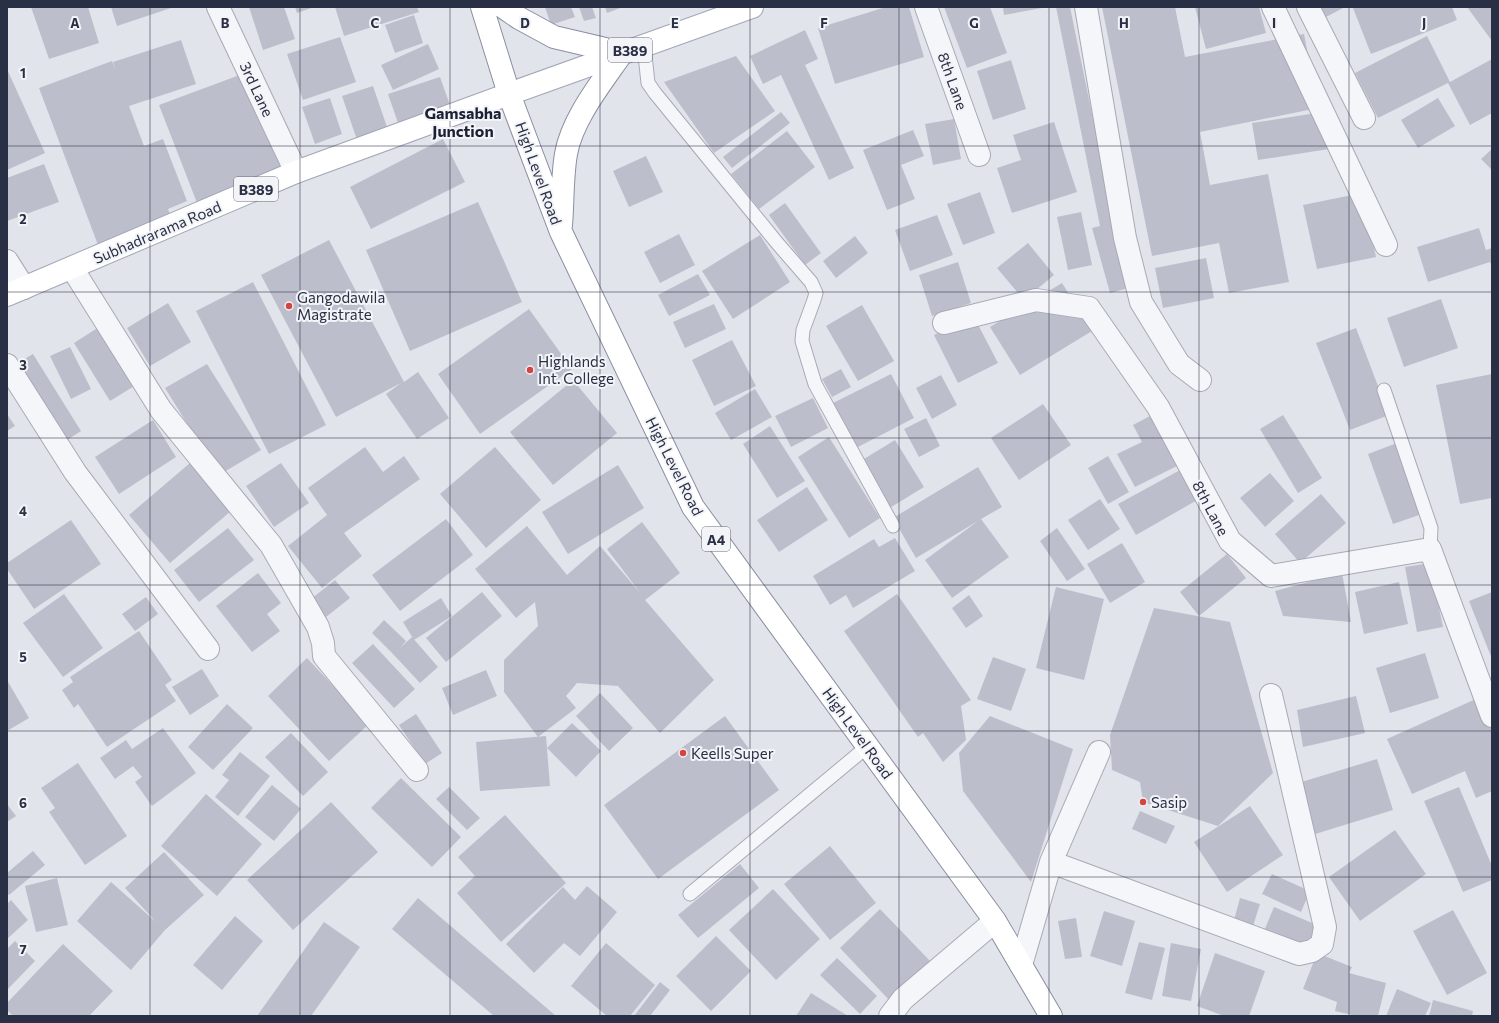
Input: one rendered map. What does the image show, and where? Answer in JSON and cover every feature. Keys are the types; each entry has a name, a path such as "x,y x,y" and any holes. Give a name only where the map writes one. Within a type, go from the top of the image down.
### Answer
{"main road":[{"name":"High Level Road","path":"482,7 509,94 561,232 693,507 995,921 1051,1016"},
{"path":"503,7 519,18 554,37 622,53 590,99 573,133 566,154 561,232"},
{"name":"B389","path":"509,94 752,7"},
{"name":"Subhadrarama Road","path":"15,292 296,172 509,94"}],"street":[{"name":"3rd Lane","path":"218,7 296,172"},
{"name":"8th Lane","path":"926,7 979,156"},
{"path":"1086,7 1125,238 1141,302 1179,364 1200,380"},
{"path":"1273,7 1386,245"},
{"path":"1308,7 1364,118"},
{"path":"7,261 15,292"},
{"path":"72,268 161,410 271,545 318,627 323,642 324,656 417,770"},
{"name":"8th Lane","path":"944,323 1036,300 1089,308 1158,407 1230,541 1271,576 1430,549"},
{"path":"7,366 76,472 208,649"},
{"path":"1430,549 1492,716"},
{"path":"1051,862 1299,954 1312,951 1322,944 1325,927 1271,695"},
{"path":"1021,965 1051,862 1099,752"},
{"path":"890,1016 903,999 995,921"}],"lane":[{"path":"644,46 648,83 655,93 778,244 811,282 816,293 803,330 802,341 815,384 893,526"},
{"path":"1384,390 1431,528 1430,549"},
{"path":"690,894 868,746"}],"building":[{"path":"31,7 88,7 99,43 49,59"},
{"path":"111,7 174,7 117,26"},
{"path":"249,7 284,7 295,39 263,50"},
{"path":"295,7 314,7 297,13"},
{"path":"335,7 417,7 419,12 344,36"},
{"path":"545,7 571,7 575,17 551,25"},
{"path":"579,7 592,7 596,18 584,21"},
{"path":"605,7 623,7 607,13"},
{"path":"886,7 909,7 924,57 835,84 818,28"},
{"path":"944,7 990,7 1007,53 967,68"},
{"path":"1003,7 1042,7 1042,8 1004,15"},
{"path":"1056,7 1070,7 1115,226 1132,287 1110,293 1092,228 1100,226"},
{"path":"1102,7 1175,7 1185,57 1304,34 1318,108 1200,132 1210,185 1268,174 1289,282 1229,293 1219,243 1152,256"},
{"path":"1195,7 1259,7 1266,33 1206,49"},
{"path":"1321,7 1345,7 1326,17"},
{"path":"1452,7 1457,20 1371,54 1353,8"},
{"path":"1467,7 1492,7 1492,41"},
{"path":"414,15 423,43 395,53 385,25"},
{"path":"805,30 818,59 805,65 854,168 829,180 781,75 763,84 750,56"},
{"path":"1427,36 1450,82 1492,59 1492,113 1470,125 1448,83 1378,118 1355,73"},
{"path":"340,37 356,82 303,100 287,54"},
{"path":"181,40 196,84 129,106 144,146 163,139 187,201 168,209 171,217 98,245 39,88 112,61 116,71 113,62"},
{"path":"428,44 439,69 393,90 381,65"},
{"path":"736,56 775,111 714,153 664,82"},
{"path":"1011,60 1026,109 993,120 977,71"},
{"path":"7,69 45,153 7,170"},
{"path":"245,73 285,175 199,208 159,105"},
{"path":"440,77 451,108 399,126 388,94"},
{"path":"373,86 388,130 357,140 342,96"},
{"path":"330,98 342,134 315,144 302,107"},
{"path":"1438,98 1455,126 1418,148 1401,120"},
{"path":"781,112 790,123 732,168 723,157"},
{"path":"1323,112 1329,149 1258,160 1252,123"},
{"path":"954,119 961,159 933,165 925,124"},
{"path":"1054,122 1077,192 1012,213 997,168 1021,160 1013,135"},
{"path":"913,130 924,156 901,165 915,199 887,210 863,150"},
{"path":"787,131 815,167 759,209 731,174"},
{"path":"443,139 465,182 371,229 350,187"},
{"path":"1492,149 1492,170 1481,159"},
{"path":"646,156 663,192 629,207 613,171"},
{"path":"44,164 59,202 7,221 7,178"},
{"path":"980,192 995,233 963,245 947,204"},
{"path":"1362,193 1376,257 1317,269 1303,205"},
{"path":"478,202 522,302 410,351 366,250"},
{"path":"785,203 821,253 805,265 769,215"},
{"path":"1081,212 1092,265 1068,270 1057,217"},
{"path":"937,215 953,255 910,271 895,230"},
{"path":"1479,228 1486,250 1492,248 1492,266 1490,262 1428,282 1417,247"},
{"path":"679,234 695,265 660,283 644,252"},
{"path":"760,235 790,282 733,319 702,271"},
{"path":"855,236 868,253 836,278 823,261"},
{"path":"329,240 404,382 418,372 449,418 417,439 386,394 401,383 336,417 261,275"},
{"path":"1028,243 1054,275 1024,300 997,268"},
{"path":"1206,258 1214,298 1163,308 1155,268"},
{"path":"958,262 971,303 932,316 919,275"},
{"path":"698,274 710,295 669,316 658,295"},
{"path":"253,282 326,425 269,454 196,311"},
{"path":"1062,283 1092,331 1020,375 990,327"},
{"path":"1441,299 1458,348 1404,367 1387,318"},
{"path":"168,303 191,342 150,366 127,328"},
{"path":"714,304 726,329 685,348 673,322"},
{"path":"862,305 894,361 858,381 826,326"},
{"path":"529,309 572,369 480,434 438,374"},
{"path":"973,315 998,363 958,383 934,335"},
{"path":"99,327 136,385 110,401 74,343"},
{"path":"1356,328 1389,415 1350,430 1316,343"},
{"path":"732,340 756,386 714,406 692,360"},
{"path":"70,347 91,389 71,399 50,356"},
{"path":"33,354 81,431 64,442 16,364"},
{"path":"207,364 261,450 219,475 165,388"},
{"path":"841,369 851,387 832,397 822,379"},
{"path":"891,374 914,418 856,448 833,403"},
{"path":"1492,374 1492,498 1460,504 1436,385"},
{"path":"941,375 957,405 932,419 916,388"},
{"path":"573,380 617,433 553,485 510,432"},
{"path":"755,389 772,417 731,440 715,413"},
{"path":"813,398 828,428 791,447 775,416"},
{"path":"1043,404 1071,445 1019,480 991,438"},
{"path":"7,414 15,426 7,431"},
{"path":"1283,415 1322,478 1298,493 1260,429"},
{"path":"1150,416 1177,466 1135,487 1117,454 1142,442 1133,425"},
{"path":"926,418 940,446 919,457 904,429"},
{"path":"153,420 176,457 119,494 95,457"},
{"path":"770,426 805,481 777,498 743,444"},
{"path":"829,437 880,518 849,538 798,457"},
{"path":"895,440 924,487 888,509 859,462"},
{"path":"1397,443 1422,514 1393,524 1368,454"},
{"path":"365,447 383,472 404,456 420,479 344,533 362,556 322,588 288,546 327,515 308,488"},
{"path":"495,447 541,500 486,548 440,494"},
{"path":"1108,456 1129,492 1108,504 1088,468"},
{"path":"190,463 231,511 170,563 129,515"},
{"path":"281,463 309,503 274,527 246,486"},
{"path":"618,465 644,508 568,554 542,512"},
{"path":"978,467 1002,507 981,519 1009,557 952,598 925,560 978,521 916,558 893,518"},
{"path":"1182,469 1199,499 1136,535 1118,504"},
{"path":"1270,473 1294,501 1265,527 1240,498"},
{"path":"807,487 828,520 779,552 757,520"},
{"path":"1321,494 1346,523 1300,563 1275,534"},
{"path":"1100,499 1120,529 1088,550 1068,520"},
{"path":"446,519 473,555 400,611 372,575"},
{"path":"71,520 101,564 34,609 7,569 7,563"},
{"path":"642,522 680,573 645,600 714,680 660,733 618,686 577,683 566,696 576,708 538,737 504,692 504,660 538,626 535,602 516,618 475,569 527,526 567,575 600,546 641,594 607,549"},
{"path":"228,528 254,560 199,602 174,570"},
{"path":"1057,528 1085,569 1067,581 1040,541"},
{"path":"895,538 915,571 853,608 846,595 830,605 813,576 874,539 879,547"},
{"path":"1122,543 1145,582 1110,603 1087,564"},
{"path":"1227,554 1246,578 1199,616 1180,592"},
{"path":"1430,563 1443,627 1417,632 1405,567"},
{"path":"258,573 281,603 267,614 280,631 252,652 216,606"},
{"path":"1342,573 1351,622 1283,616 1275,591"},
{"path":"335,580 350,598 326,617 311,599"},
{"path":"1399,582 1408,624 1364,634 1355,592"},
{"path":"1056,587 1104,599 1084,680 1036,668"},
{"path":"482,592 502,616 446,662 426,638"},
{"path":"1492,592 1492,659 1469,601"},
{"path":"64,594 103,648 63,677 23,623"},
{"path":"897,594 971,700 961,706 966,740 943,762 923,733 918,737 844,631"},
{"path":"969,595 983,616 966,628 952,608"},
{"path":"146,597 158,614 135,631 122,614"},
{"path":"441,598 452,616 414,640 403,622"},
{"path":"1154,608 1230,622 1273,773 1218,826 1143,802 1140,782 1112,770 1110,735"},
{"path":"384,620 406,641 400,648 412,637 438,667 420,683 372,633"},
{"path":"139,631 172,680 165,685 176,701 107,747 78,704 74,708 62,690 73,682 70,677"},
{"path":"373,644 415,689 394,708 352,663"},
{"path":"1425,653 1439,698 1390,713 1376,668"},
{"path":"993,657 1026,669 1011,711 977,699"},
{"path":"307,658 369,724 329,761 268,696"},
{"path":"202,669 219,696 190,715 172,687"},
{"path":"486,670 497,696 453,715 442,688"},
{"path":"7,680 29,718 7,731"},
{"path":"600,693 633,728 609,751 576,716"},
{"path":"1356,696 1365,733 1303,747 1297,710"},
{"path":"1478,698 1492,730 1492,791 1476,798 1465,771 1412,794 1387,739"},
{"path":"227,704 253,728 213,770 188,747"},
{"path":"416,714 442,753 425,764 399,725"},
{"path":"725,716 779,790 658,879 604,805"},
{"path":"990,716 1073,749 1031,882 963,791 959,753"},
{"path":"572,723 601,751 576,777 547,748"},
{"path":"163,728 196,773 152,806 135,782 142,777 133,766 115,779 100,758 126,740 132,749"},
{"path":"291,733 328,772 303,796 265,757"},
{"path":"546,736 550,786 480,791 476,742"},
{"path":"240,752 270,776 238,816 215,797 229,780 222,775"},
{"path":"1377,759 1393,810 1312,835 1295,784"},
{"path":"78,763 127,836 85,865 49,812 55,808 41,788"},
{"path":"401,778 461,837 432,867 371,808"},
{"path":"272,785 301,809 274,841 245,817"},
{"path":"449,787 480,818 467,830 436,799"},
{"path":"1459,787 1492,866 1492,880 1463,892 1424,801"},
{"path":"206,794 262,844 217,896 161,846"},
{"path":"331,802 378,852 293,930 247,880"},
{"path":"7,804 16,816 7,822"},
{"path":"1250,806 1283,855 1227,892 1194,842"},
{"path":"1140,811 1175,826 1166,844 1132,829"},
{"path":"505,815 566,883 501,942 457,893 475,876 458,857"},
{"path":"1395,830 1426,874 1360,921 1329,877"},
{"path":"830,846 876,903 830,940 784,884"},
{"path":"33,851 45,865 9,895 7,893 7,873"},
{"path":"164,852 204,895 165,930 131,970 77,921 111,882 156,922 125,888"},
{"path":"740,864 759,888 698,938 678,915"},
{"path":"1272,874 1310,891 1301,912 1262,894"},
{"path":"57,878 68,925 36,932 25,886"},
{"path":"587,886 617,912 580,956 564,943 534,973 506,944 563,887 575,900"},
{"path":"773,889 820,939 776,980 729,930"},
{"path":"418,898 556,1016 494,1016 392,929"},
{"path":"1240,898 1260,904 1253,926 1234,920"},
{"path":"11,900 28,920 7,939 7,904"},
{"path":"1274,907 1317,925 1307,949 1264,931"},
{"path":"880,909 931,962 890,1001 840,948"},
{"path":"1453,910 1487,973 1447,995 1413,931"},
{"path":"1104,911 1135,921 1122,966 1090,956"},
{"path":"235,916 263,941 222,990 193,965"},
{"path":"1076,918 1082,957 1065,959 1058,921"},
{"path":"324,922 360,947 311,1016 257,1016"},
{"path":"716,936 751,971 711,1011 676,976"},
{"path":"15,941 35,961 7,990 7,949"},
{"path":"1139,942 1165,948 1152,1000 1125,993"},
{"path":"606,943 655,985 630,1016 607,1016 571,986"},
{"path":"1171,943 1201,949 1191,1001 1162,996"},
{"path":"63,944 113,991 89,1016 13,1016 7,1010 7,1003"},
{"path":"1215,953 1265,971 1249,1016 1224,1016 1197,1006"},
{"path":"1317,953 1352,967 1349,973 1386,983 1378,1016 1356,1016 1335,1011 1337,1002 1303,989"},
{"path":"837,958 877,996 860,1014 820,975"},
{"path":"660,982 670,990 650,1016 634,1016"},
{"path":"1397,989 1431,1003 1425,1016 1386,1016"},
{"path":"811,993 848,1016 796,1016"},
{"path":"1433,1000 1473,1011 1472,1016 1429,1016"}],"place":[{"name":"Gangodawila Magistrate","path":"289,306"},
{"name":"Highlands Int. College","path":"530,370"},
{"name":"Keells Super","path":"683,753"},
{"name":"Sasip","path":"1143,802"}],"district":[{"name":"Gamsabha Junction","path":"463,121"}]}
